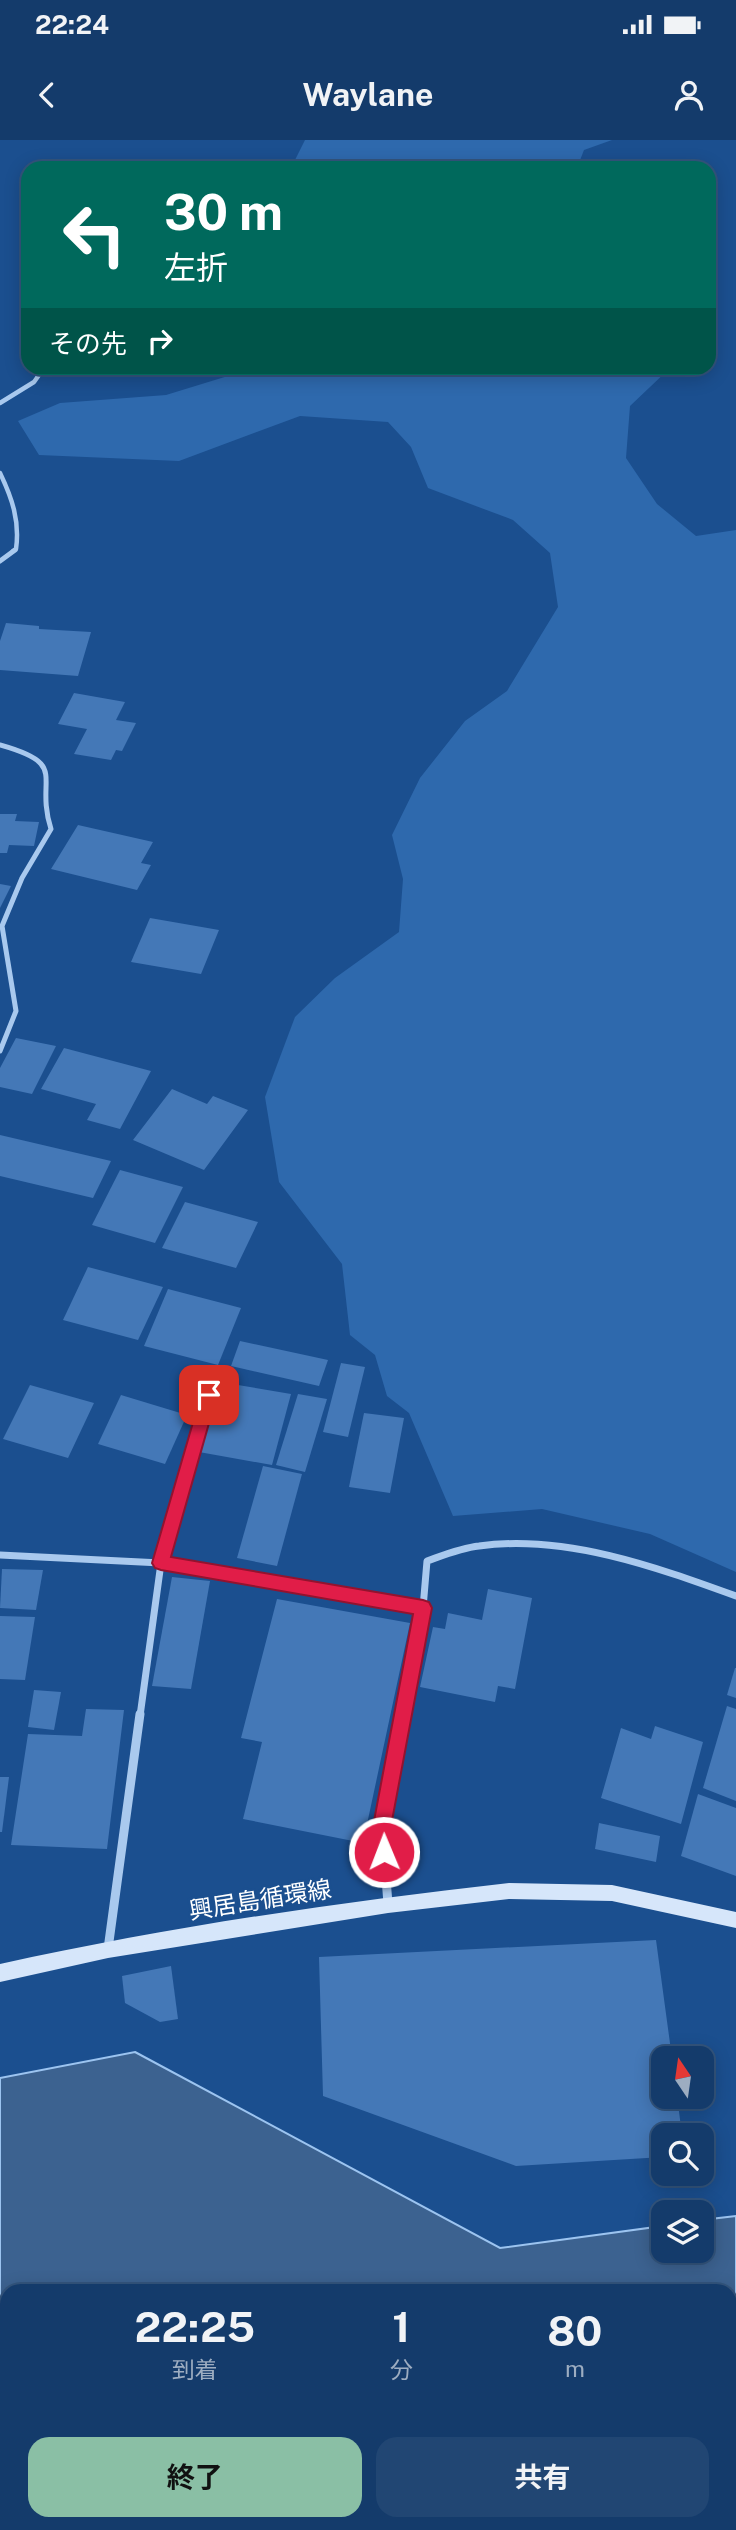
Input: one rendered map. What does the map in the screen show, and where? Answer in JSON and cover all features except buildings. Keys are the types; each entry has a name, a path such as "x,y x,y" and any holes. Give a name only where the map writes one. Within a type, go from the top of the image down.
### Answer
{"main road":[{"name":"興居島循環線","path":"0,1973 108,1949 388,1905 509,1891 612,1893 736,1920"}],"street":[{"path":"0,403 34,382 39,375"},
{"path":"0,473 15,505 20,529 16,549 0,561"},
{"path":"0,745 29,751 45,765 48,780 43,811 51,829 22,878 2,926 16,1011 0,1051"},
{"path":"108,1949 161,1563 209,1395"},
{"path":"388,1905 382,1826 423,1608 427,1560 481,1545 549,1546 667,1571 736,1596"},
{"path":"0,1555 161,1563 423,1608"}],"shaded area":[{"path":"305,140 612,140 584,150 580,161 294,161"},
{"path":"231,375 663,375 630,406 626,458 657,504 696,536 736,530 736,1572 650,1534 542,1509 453,1516 409,1413 387,1396 375,1355 350,1335 342,1264 279,1182 265,1097 295,1017 335,978 399,932 403,879 392,835 420,778 465,721 507,691 558,607 550,553 513,520 428,488 411,447 388,422 300,416 179,461 39,455 18,421 60,403 166,395"},
{"path":"135,2052 500,2248 651,2228 651,2263 714,2263 714,2219 736,2216 736,2284 0,2284 0,2078"}],"route":[{"path":"209,1395 161,1563 423,1608 382,1826 384,1852"}]}
